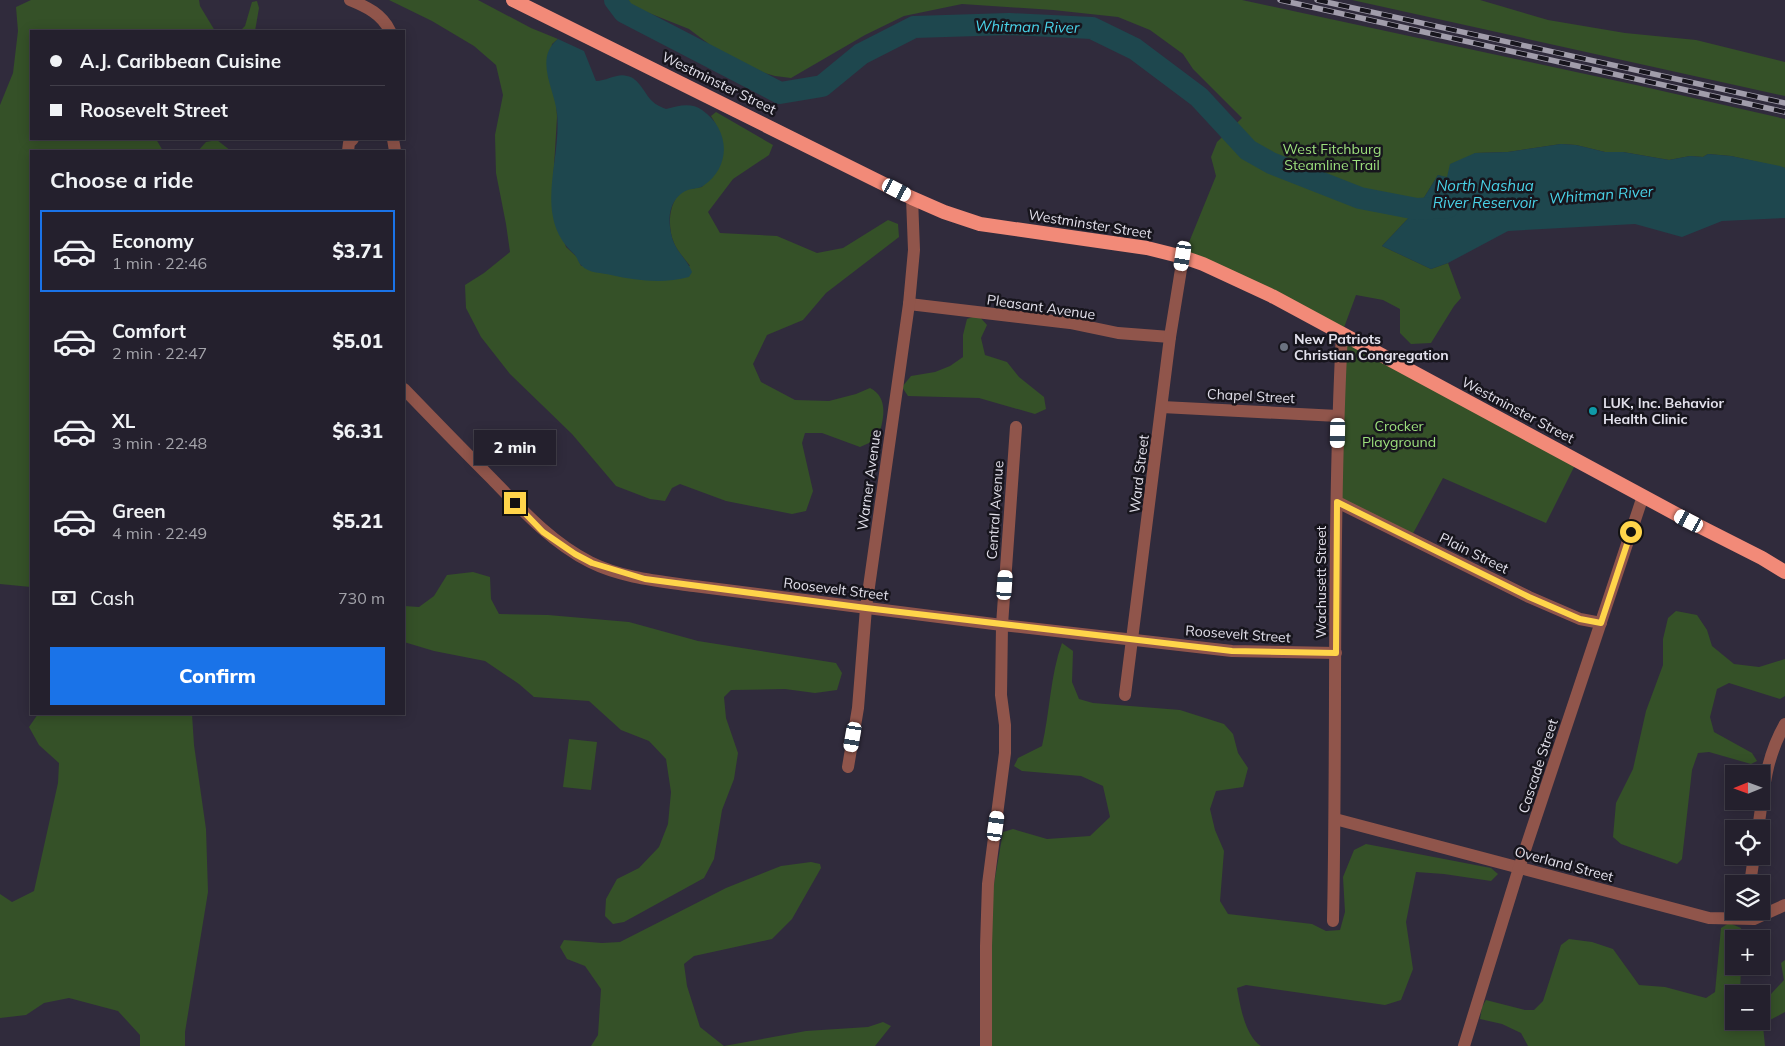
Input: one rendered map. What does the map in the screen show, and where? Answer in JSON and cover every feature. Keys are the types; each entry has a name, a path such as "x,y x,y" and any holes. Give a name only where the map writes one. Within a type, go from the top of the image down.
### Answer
{"highway":[{"name":"Westminster Street","path":"513,0 912,198 944,212 980,224 1147,248 1183,256 1232,276 1342,333 1785,572"}],"street":[{"path":"350,0 370,9 386,22 390,30"},
{"name":"Warner Avenue","path":"848,767 858,708 866,608 909,304 914,250 912,198"},
{"name":"Ward Street","path":"1125,695 1170,337 1183,256"},
{"name":"Pleasant Avenue","path":"909,304 1070,323 1118,333 1170,337"},
{"name":"Wachusett Street","path":"1333,921 1338,416 1342,333"},
{"name":"Roosevelt Street","path":"405,390 543,532 592,563 645,579 1002,625 1232,651 1336,653"},
{"name":"Chapel Street","path":"1162,407 1338,416"},
{"name":"Central Avenue","path":"986,1046 988,884 1005,753 1005,725 1000,691 1002,625 1016,427"},
{"name":"Cascade Street","path":"1464,1046 1519,868 1643,496"},
{"name":"Plain Street","path":"1337,502 1529,597 1580,619 1601,623"},
{"path":"1759,820 1767,768 1785,724"},
{"name":"Overland Street","path":"1335,819 1700,916 1717,919 1725,918"},
{"name":"Overland Street","path":"1770,912 1785,905"}],"green space":[{"path":"31,0 199,0 200,6 214,30 30,30 30,140 157,140 162,150 30,150 30,587 0,584 0,105 13,73 18,31 16,7"},
{"path":"389,0 478,0 531,28 558,39 552,44 548,76 556,100 557,117 552,200 566,247 578,258 581,266 690,266 679,252 672,237 670,221 672,206 680,194 688,189 702,187 718,160 721,145 720,137 711,116 716,112 773,145 769,155 733,179 708,212 720,233 777,236 817,253 843,248 888,220 898,224 899,237 826,293 803,320 767,335 753,364 761,382 795,400 829,401 870,388 876,392 883,404 882,425 878,439 860,447 822,433 805,433 802,443 813,491 806,511 792,514 726,501 680,484 672,488 665,501 650,499 616,486 572,434 510,374 481,337 466,308 465,285 484,273 510,252 496,173 495,135 503,95 496,65 474,46 432,21"},
{"name":"West Fitchburg Steamline Trail","path":"624,0 1242,0 1785,119 1785,168 1731,156 1708,154 1703,157 1690,156 1669,160 1561,144 1508,152 1475,153 1447,178 1438,175 1417,209 1382,246 1431,269 1448,263 1461,298 1431,343 1411,344 1400,333 1400,309 1383,300 1356,295 1342,333 1183,257 1216,176 1211,157 1217,142 1242,118 1193,69 1183,54 1150,30 1118,17 1053,10 962,4 904,16 865,35 791,78 775,76 737,65 689,29 634,7"},
{"path":"1352,0 1480,0 1548,20 1625,33 1696,40 1785,62 1785,96"},
{"path":"257,1 259,8 255,30 241,30 245,26 252,2"},
{"path":"217,140 230,150 199,150 206,142"},
{"path":"978,315 987,325 981,338 985,355 1007,362 1019,377 1044,397 1046,409 1035,414 979,398 908,396 902,387 911,376 935,372 950,366 963,357 963,335 967,319"},
{"name":"Crocker Playground","path":"1342,333 1577,461 1546,523 1443,478 1410,539 1337,502"},
{"path":"473,572 490,577 491,599 499,614 548,615 629,622 698,641 836,663 842,673 837,690 815,693 785,689 731,690 724,697 726,718 738,753 734,779 722,810 714,859 704,878 624,922 613,924 605,916 606,899 617,879 639,868 659,847 668,824 671,792 666,759 649,741 621,730 589,701 534,697 519,684 485,661 434,651 405,642 405,606 419,607 434,596 447,575"},
{"path":"1676,611 1697,615 1707,630 1712,646 1734,664 1759,667 1785,659 1785,696 1780,699 1729,683 1717,689 1710,717 1714,732 1752,753 1757,761 1751,764 1709,752 1698,753 1692,770 1682,859 1677,864 1621,844 1613,837 1616,803 1633,769 1646,711 1663,665 1663,639 1668,618"},
{"path":"1062,643 1073,651 1072,682 1079,699 1093,703 1180,710 1224,724 1233,734 1238,753 1248,768 1243,787 1216,791 1210,809 1215,830 1224,851 1220,901 1228,914 1312,924 1326,931 1340,930 1345,912 1343,877 1354,850 1366,844 1491,868 1498,874 1491,881 1416,872 1406,922 1413,969 1401,1000 1385,1005 1246,985 1237,988 1242,1011 1247,1028 1255,1041 1261,1046 990,1046 992,895 1003,832 1013,829 1047,839 1090,836 1110,817 1103,786 1081,776 1022,771 1014,766 1018,758 1042,746 1055,668"},
{"path":"37,715 192,715 194,745 206,829 208,892 185,1032 185,1046 140,1046 140,1035 118,1011 69,998 44,1003 26,1015 0,1018 0,894 12,902 34,891 58,783 59,763 39,745 29,727"},
{"path":"569,739 597,742 591,790 563,787"},
{"path":"811,862 820,864 821,868 792,919 772,939 694,956 684,964 687,986 700,1027 724,1046 591,1046 598,1035 601,989 585,966 567,959 560,947 564,940 602,943 620,942 726,888 781,866"},
{"path":"1729,923 1741,928 1741,930 1725,930 1725,975 1741,975 1740,985 1725,985 1725,1030 1763,1030 1765,1046 1528,1046 1521,1033 1502,1024 1480,1019 1482,1007 1486,1000 1525,1010 1534,1010 1543,1001 1561,945 1569,939 1592,942 1613,949 1639,985 1665,987 1706,998 1715,992 1721,928"},
{"path":"1785,960 1785,1012 1770,1020 1770,994 1784,980 1781,963"},
{"path":"883,1022 891,1026 875,1046 724,1046 806,1031 868,1027"}],"water":[{"path":"558,39 584,51 596,81 623,75 631,77 657,105 666,109 684,105 693,106 702,110 718,127 724,148 723,159 719,169 703,186 685,191 679,196 672,205 670,213 673,239 692,272 689,277 650,281 592,271 581,265 561,239 554,223 551,205 557,113 546,64 547,55"},
{"name":"North Nashua River Reservoir","path":"1561,144 1669,160 1690,156 1703,157 1708,154 1731,156 1780,166 1785,168 1785,218 1722,221 1682,237 1635,224 1508,231 1448,263 1431,269 1382,246 1417,209 1438,175 1447,177 1450,164 1475,153 1508,152"}],"waterway":[{"name":"Whitman River","path":"615,0 624,12 780,93 822,86 861,54 914,27 1009,24 1092,28 1135,49 1199,97 1248,150 1271,163 1360,198 1417,209 1448,207"}],"railway":[{"path":"1280,0 1785,112"},
{"path":"1317,0 1785,103"}],"place":[{"name":"New Patriots Christian Congregation","path":"1284,347"},
{"name":"LUK, Inc. Behavior Health Clinic","path":"1593,411"}],"route":[{"path":"515,503 543,532 575,554 614,571 645,579 866,608 1232,651 1336,653 1337,502 1529,597 1580,619 1601,623 1631,532"}]}
